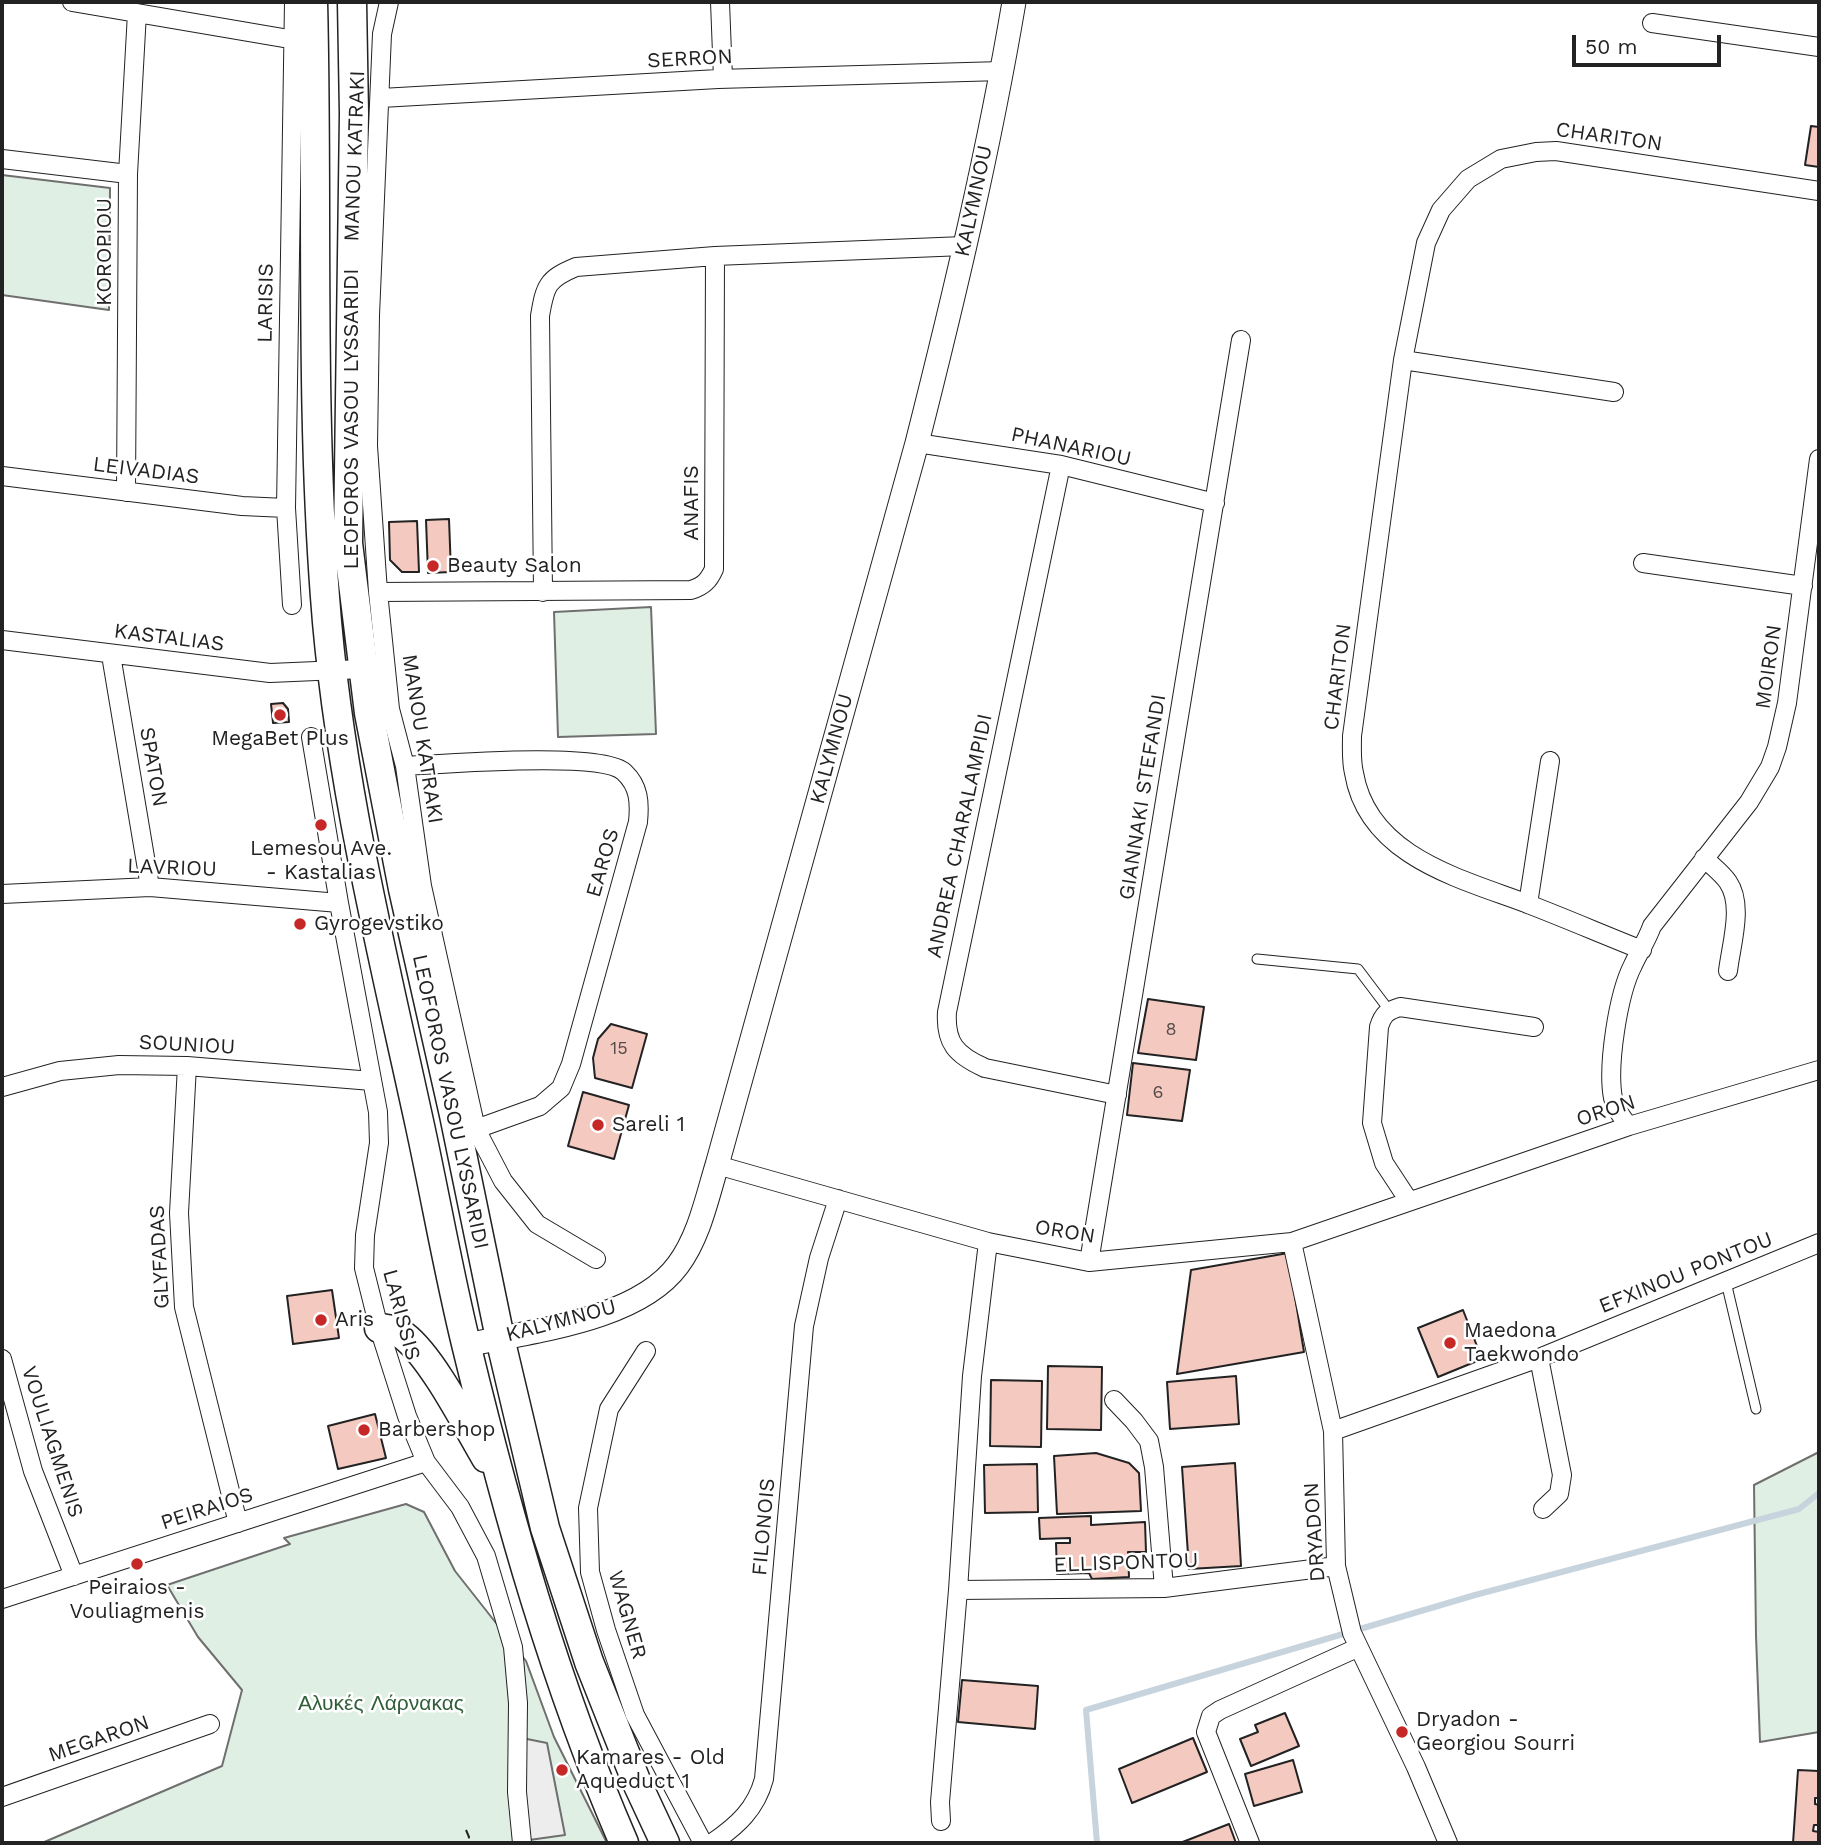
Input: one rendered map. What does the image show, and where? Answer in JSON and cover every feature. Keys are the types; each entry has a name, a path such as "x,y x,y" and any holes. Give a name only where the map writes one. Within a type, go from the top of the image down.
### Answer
{"main road":[{"name":"LEOFOROS VASOU LYSSARIDI","path":"313,2 319,502 331,672 367,892 467,1345 516,1539 562,1687 624,1843"},
{"name":"LEOFOROS VASOU LYSSARIDI","path":"352,2 354,114 348,543 363,669 403,889 454,1115 500,1338 545,1528 589,1662 637,1783 665,1843"},
{"path":"379,1328 393,1329 421,1353 503,1488"}],"street":[{"path":"72,2 295,40"},
{"name":"LARISIS","path":"292,605 286,508 294,2"},
{"name":"MANOU KATRAKI","path":"389,2 382,34 370,315 368,446 378,592 390,709 405,766 422,886 477,1129 503,1181 537,1224 596,1259"},
{"path":"720,2 723,79"},
{"name":"KALYMNOU","path":"467,1345 573,1322 613,1310 640,1297 662,1282 679,1264 697,1229 918,443 946,331 1002,71 1014,2"},
{"name":"KOROPIOU","path":"126,492 128,174 137,13"},
{"path":"1652,23 1819,47"},
{"name":"SERRON","path":"381,98 723,79 1002,71"},
{"name":"CHARITON","path":"1642,950 1452,877 1417,859 1373,818 1358,790 1353,773 1352,736 1403,359 1422,262 1431,228 1447,201 1468,179 1501,159 1536,152 1556,151 1819,191"},
{"path":"2,159 128,174"},
{"path":"543,592 540,316 544,290 556,275 576,267 715,256 964,246"},
{"name":"ANAFIS","path":"378,592 691,590 701,587 709,580 714,569 715,256"},
{"name":"GIANNAKI STEFANDI","path":"1089,1262 1241,340"},
{"path":"1403,359 1614,393"},
{"name":"PHANARIOU","path":"918,443 1061,465 1215,503"},
{"name":"MOIRON","path":"1629,1126 1618,1113 1613,1099 1612,1053 1620,1005 1632,966 1652,926 1749,802 1770,767 1786,710 1819,459"},
{"name":"ANDREA CHARALAMPIDI","path":"1061,465 947,1012 946,1028 950,1041 959,1053 985,1068 1116,1095"},
{"name":"LEIVADIAS","path":"2,476 242,506 286,508"},
{"path":"1643,563 1803,586"},
{"name":"KASTALIAS","path":"2,640 270,673 363,669"},
{"name":"SPATON","path":"111,655 150,887"},
{"name":"LARISSIS","path":"312,737 339,903 378,1111 379,1143 365,1236 364,1268 379,1328 407,1416 426,1462 460,1507 486,1556 513,1647 518,1703 516,1792 522,1843"},
{"name":"EAROS","path":"405,766 553,760 599,764 622,770 634,784 640,800 638,822 571,1064 561,1088 540,1106 477,1129"},
{"path":"1528,904 1550,761"},
{"path":"1704,858 1728,881 1734,895 1735,912 1728,971"},
{"name":"LAVRIOU","path":"2,894 150,887 339,903"},
{"path":"1409,1201 1384,1163 1372,1123 1382,1017 1389,1010 1400,1007 1534,1027"},
{"name":"SOUNIOU","path":"2,1087 60,1071 119,1065 187,1066 372,1081"},
{"name":"GLYFADAS","path":"187,1066 179,1213 184,1307 238,1523"},
{"name":"ORON","path":"717,1165 988,1242 1089,1262 1292,1242 1629,1126 1819,1070"},
{"name":"FILONOIS","path":"712,1843 731,1830 754,1806 764,1779 804,1326 819,1258 838,1199"},
{"path":"941,1821 940,1802 972,1376 988,1242"},
{"name":"DRYADON","path":"1292,1242 1333,1431 1336,1566 1354,1641 1416,1767 1448,1843"},
{"name":"EFXINOU PONTOU","path":"1333,1431 1539,1358 1819,1243"},
{"name":"WAGNER","path":"646,1351 609,1409 588,1508 590,1572 606,1630 635,1715 703,1843"},
{"path":"1539,1358 1562,1475 1559,1494 1543,1509"},
{"name":"VOULIAGMENIS","path":"2,1359 33,1471 74,1576"},
{"path":"1114,1400 1149,1441 1154,1467 1164,1588"},
{"name":"PEIRAIOS","path":"2,1599 426,1462"},
{"name":"ELLISPONTOU","path":"958,1590 1164,1588 1336,1566"},
{"path":"1250,1843 1206,1732 1211,1716 1354,1641"},
{"name":"MEGARON","path":"2,1797 211,1724"}],"lane":[{"path":"1257,959 1358,969 1389,1010"},
{"path":"1726,1282 1755,1409"}],"green space":[{"path":"2,175 110,188 109,310 2,295"},
{"path":"651,607 656,734 558,737 554,612"},
{"path":"1819,1452 1819,1732 1760,1742 1754,1485"},
{"name":"Αλυκές Λάρνακας","path":"406,1504 424,1512 455,1571 526,1661 554,1737 607,1843 42,1843 222,1766 242,1690 198,1637 167,1585 290,1544 284,1538"}],"shaded area":[{"path":"517,1737 547,1743 565,1835 522,1841"}],"building":[{"path":"1811,126 1819,127 1819,167 1805,165"},
{"path":"449,519 451,572 428,573 426,520"},
{"path":"417,521 419,572 402,572 390,560 389,522"},
{"name":"MegaBet Plus","path":"283,703 288,709 289,722 273,723 271,704"},
{"path":"1148,999 1204,1007 1196,1060 1138,1053"},
{"path":"611,1024 647,1034 632,1088 595,1078 593,1058 598,1039"},
{"path":"1133,1063 1190,1070 1182,1121 1127,1115"},
{"name":"Sareli 1","path":"583,1092 629,1105 614,1159 568,1146"},
{"path":"1288,1253 1304,1352 1177,1374 1191,1270"},
{"path":"332,1290 339,1338 293,1344 287,1296"},
{"name":"Maedona Taekwondo","path":"1463,1310 1482,1359 1438,1377 1418,1328"},
{"path":"1048,1366 1102,1367 1101,1430 1047,1429"},
{"path":"1236,1376 1239,1424 1170,1429 1167,1382"},
{"path":"991,1380 1042,1381 1041,1447 990,1446"},
{"path":"375,1414 386,1458 338,1469 328,1426"},
{"path":"1096,1453 1129,1463 1139,1473 1141,1511 1057,1514 1054,1456"},
{"path":"1235,1463 1241,1566 1189,1569 1182,1467"},
{"path":"1037,1464 1038,1512 985,1513 984,1465"},
{"path":"1091,1516 1091,1525 1145,1522 1146,1552 1128,1552 1129,1577 1092,1579 1089,1573 1057,1574 1056,1543 1070,1543 1070,1538 1040,1539 1039,1518"},
{"path":"962,1680 1038,1686 1035,1729 958,1722"},
{"path":"1285,1713 1299,1746 1251,1766 1240,1739 1258,1732 1255,1725"},
{"path":"1193,1738 1207,1772 1132,1803 1119,1769"},
{"path":"1293,1760 1302,1792 1254,1806 1245,1774"},
{"path":"1798,1770 1819,1771 1819,1798 1815,1798 1815,1804 1819,1805 1819,1825 1814,1825 1813,1831 1819,1832 1819,1843 1793,1843"},
{"path":"1229,1824 1236,1843 1180,1843"}],"waterway":[{"path":"1097,1843 1086,1710 1475,1595 1799,1509 1819,1493"}],"fence":[{"path":"466,1830 468,1843"}],"place":[{"name":"Beauty Salon","path":"433,566"},
{"name":"MegaBet Plus","path":"280,715"},
{"name":"Lemesou Ave. - Kastalias","path":"321,825"},
{"name":"Gyrogevstiko","path":"300,924"},
{"name":"Sareli 1","path":"598,1125"},
{"name":"Aris","path":"321,1320"},
{"name":"Maedona Taekwondo","path":"1450,1343"},
{"name":"Barbershop","path":"364,1430"},
{"name":"Peiraios - Vouliagmenis","path":"137,1564"},
{"name":"Dryadon - Georgiou Sourri","path":"1402,1732"},
{"name":"Kamares - Old Aqueduct 1","path":"562,1770"}]}
